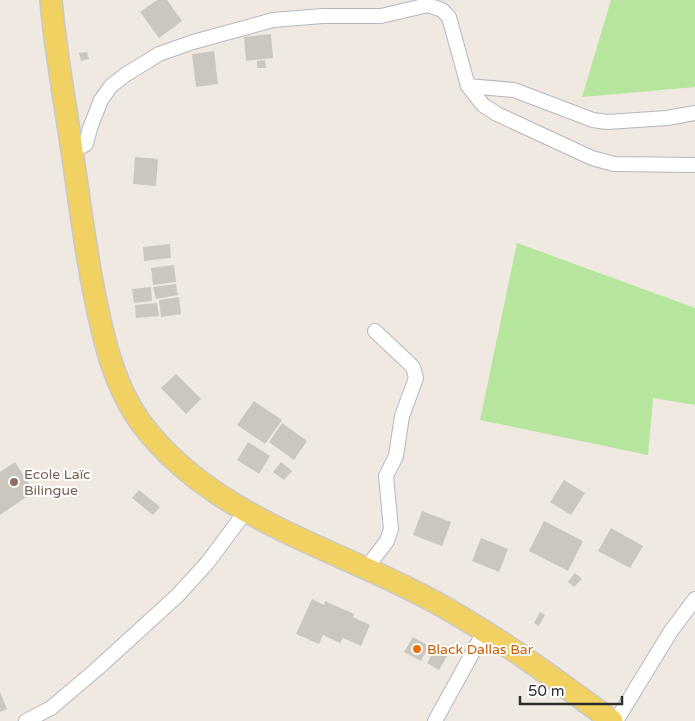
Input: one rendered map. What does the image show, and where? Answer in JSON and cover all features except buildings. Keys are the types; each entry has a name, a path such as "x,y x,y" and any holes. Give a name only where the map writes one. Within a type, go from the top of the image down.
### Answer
{"main road":[{"path":"51,0 89,268 105,345 119,386 140,422 168,455 209,488 246,511 298,539 368,567 485,630 540,667 612,721"}],"street":[{"path":"72,152 86,144 90,128 102,100 111,86 125,74 159,54 193,42 273,20 323,16 381,16 429,3 442,10 449,17 468,86 484,104 497,114 592,158 614,164 695,165"},
{"path":"468,86 514,90 593,120 608,122 667,118 695,113"},
{"path":"368,567 388,541 391,529 386,476 396,456 402,416 416,378 412,367 375,331"},
{"path":"26,721 51,708 178,595 208,562 246,511"},
{"path":"616,721 670,631 695,600"},
{"path":"435,721 485,630"}],"green space":[{"path":"611,0 695,0 695,87 582,97"},
{"path":"517,243 695,308 695,405 653,398 648,455 480,420"}],"place":[{"name":"Ecole Laïc Bilingue","path":"14,482"},
{"name":"Black Dallas Bar","path":"417,649"}]}
